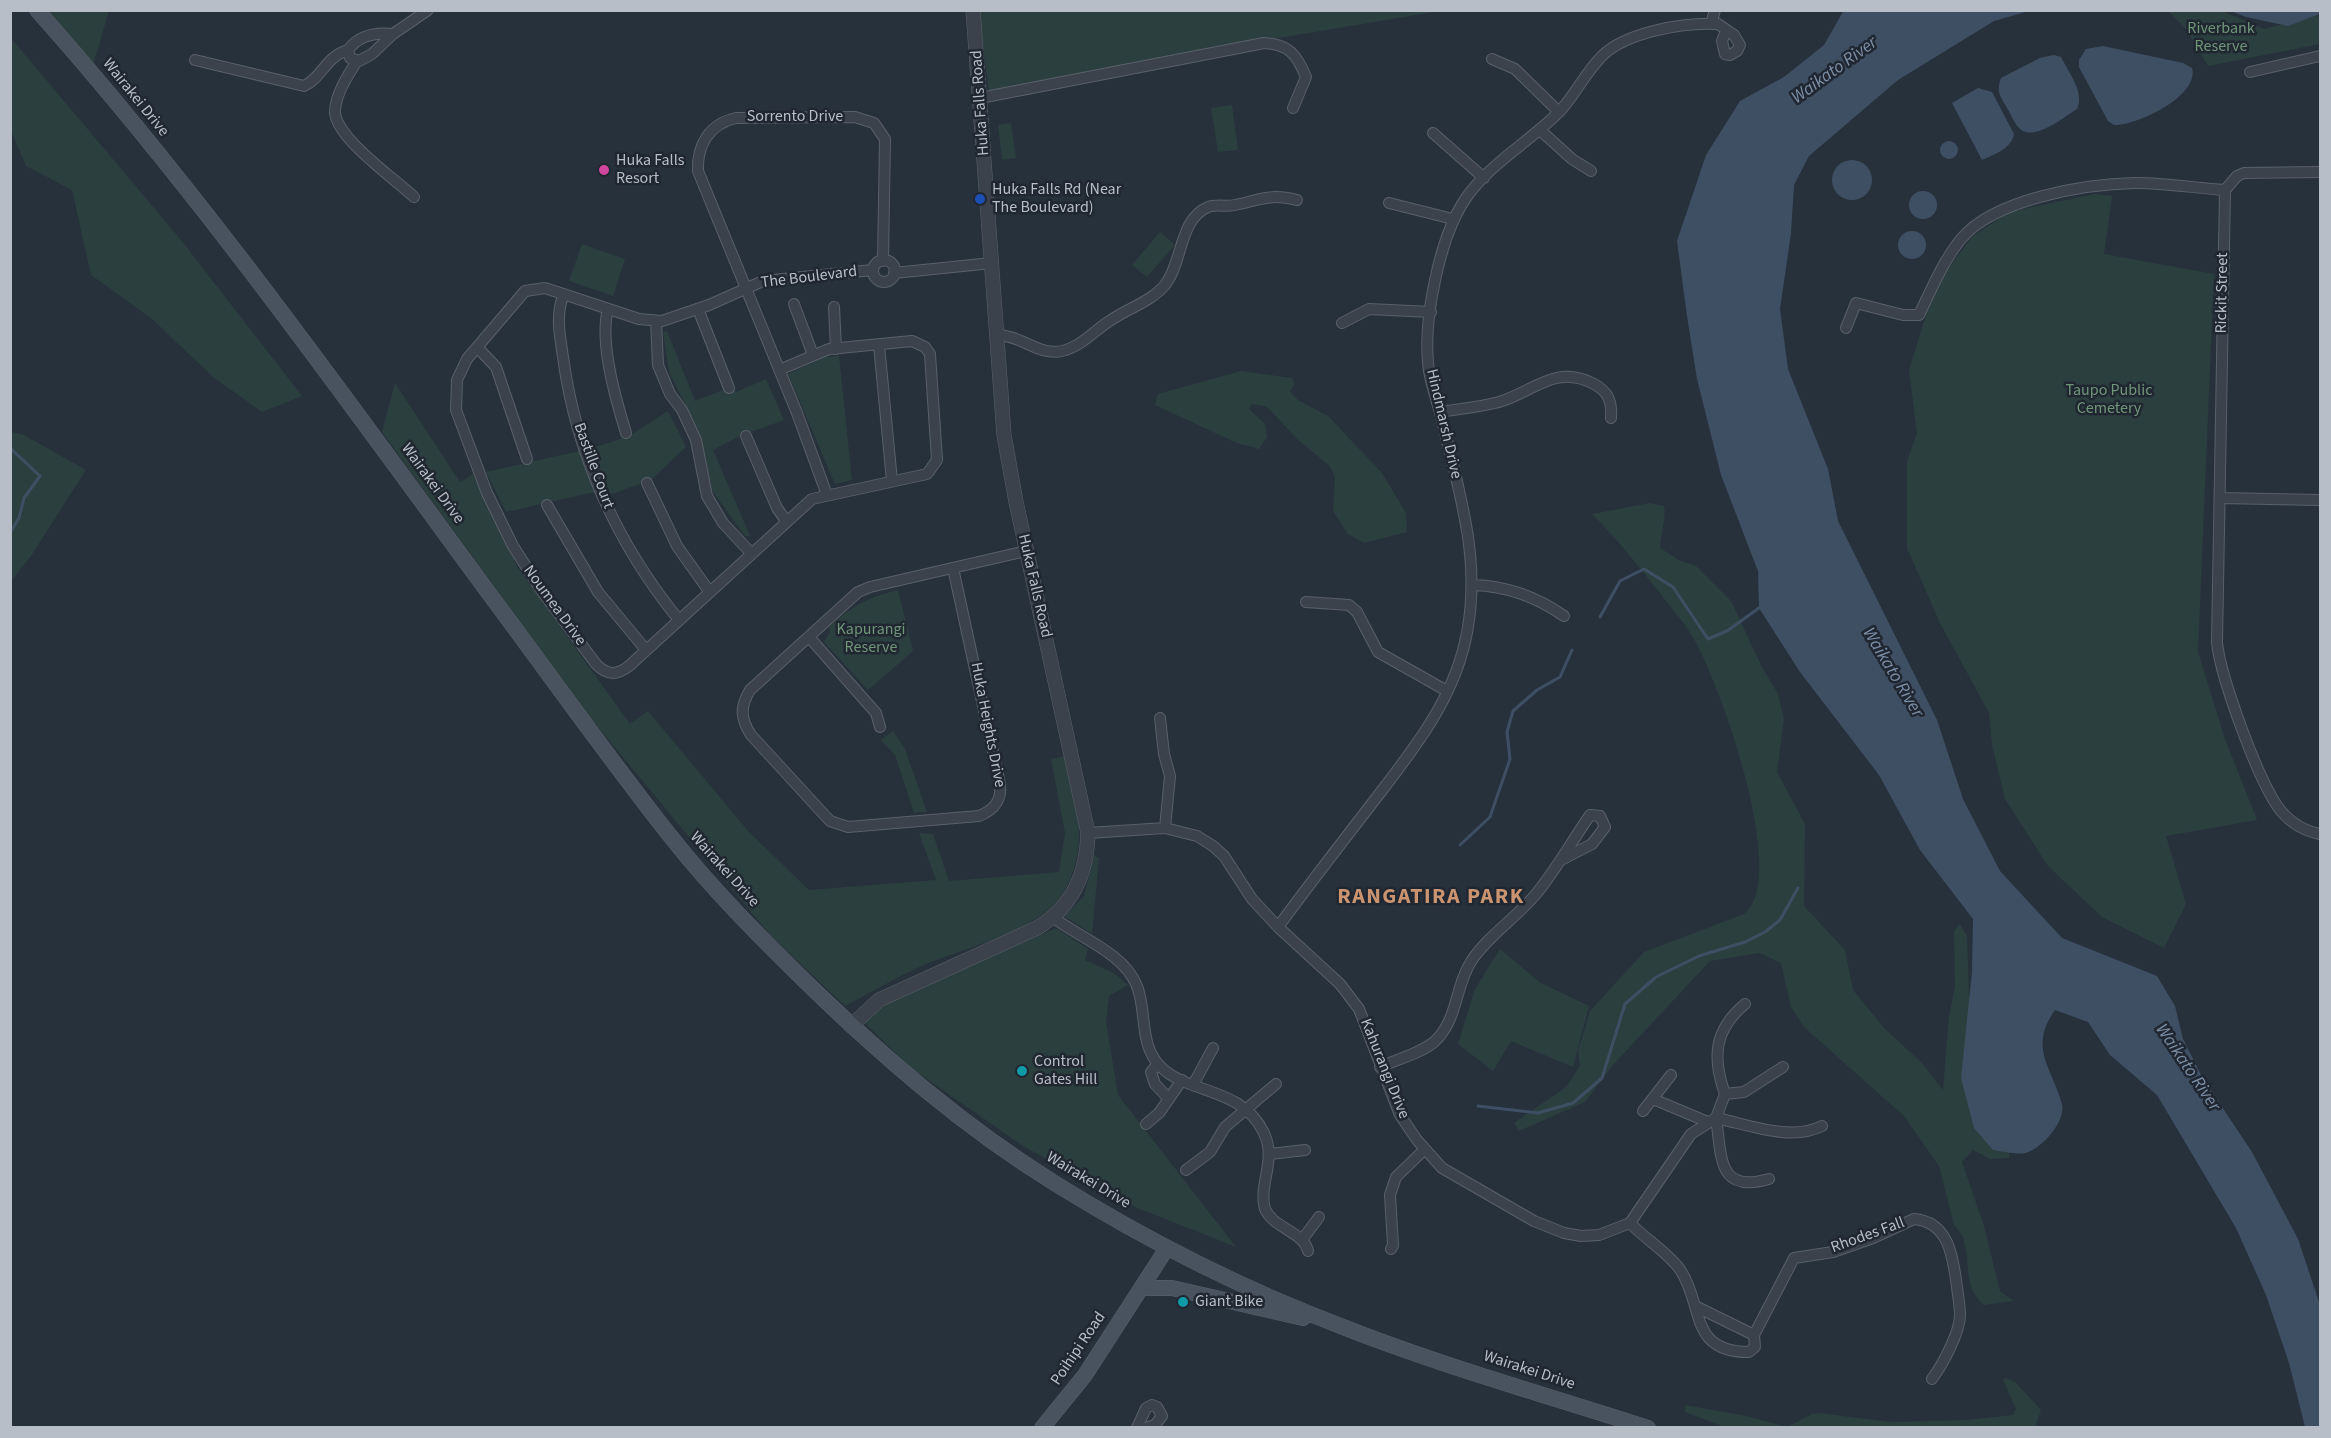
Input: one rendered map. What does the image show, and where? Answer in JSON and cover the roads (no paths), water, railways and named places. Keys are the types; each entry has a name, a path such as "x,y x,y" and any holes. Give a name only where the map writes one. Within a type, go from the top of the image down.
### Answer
{"main road":[{"name":"Wairakei Drive","path":"37,10 162,160 255,278 380,442 670,836 752,928 891,1063 982,1134 1052,1182 1167,1248 1341,1327 1648,1428"},
{"name":"Poihipi Road","path":"1042,1428 1084,1375 1167,1248"},
{"path":"1142,1288 1172,1288 1341,1327"}],"street":[{"path":"414,197 355,145 337,121 336,104 357,61 372,54 393,34 428,10"},
{"name":"Huka Falls Road","path":"852,1026 879,1000 1038,928 1054,918 1078,887 1088,854 1088,833 1026,551 1004,435 973,10"},
{"path":"1715,10 1711,24 1718,24 1726,31"},
{"name":"Hindmarsh Drive","path":"1278,927 1423,737 1447,691 1465,644 1473,585 1467,522 1429,370 1431,312 1437,267 1453,219 1468,195 1484,178 1541,131 1575,94 1600,58 1614,46 1646,32 1711,24"},
{"path":"195,60 304,86 310,83 328,60 348,50 368,35 393,34"},
{"path":"980,98 1244,47 1276,44 1292,51 1306,77 1293,108"},
{"path":"348,50 350,58 357,61"},
{"path":"2250,72 2320,56"},
{"path":"1492,59 1515,69 1559,112"},
{"name":"Sorrento Drive","path":"745,288 698,171 699,152 707,135 720,124 736,118 855,117 874,123 885,139 883,261"},
{"path":"1541,131 1572,159 1591,171"},
{"path":"1433,133 1484,178"},
{"path":"1846,328 1856,303 1903,315 1919,315 1961,238 1989,217 2010,207 2112,184 2168,184 2225,190 2237,176 2244,173 2320,172"},
{"name":"Rickit Street","path":"2225,190 2217,643 2219,662 2271,795 2283,813 2303,829 2320,834"},
{"path":"997,336 1019,338 1047,352 1074,347 1108,322 1154,295 1165,284 1190,222 1198,213 1209,206 1235,205 1265,196 1297,200"},
{"path":"1389,203 1453,219"},
{"path":"883,261 893,266 894,273"},
{"name":"The Boulevard","path":"883,261 876,264 873,270 877,280 884,282 891,279 894,273 992,263"},
{"name":"The Boulevard","path":"745,288 763,281 873,270"},
{"name":"Noumea Drive","path":"745,288 698,309 671,319 656,321 639,319 538,287 525,291 467,359 457,380 456,410 487,493 513,546 541,590 600,669 613,674 618,673 812,499 927,474 937,460 930,354 925,347 912,341 879,345"},
{"path":"745,288 827,495"},
{"name":"Bastille Court","path":"564,294 558,318 566,376 586,456 612,518 628,547 679,620"},
{"path":"794,304 813,355"},
{"path":"834,307 836,349"},
{"path":"608,309 605,329 617,405 626,434"},
{"path":"698,309 729,388"},
{"path":"1342,323 1369,309 1431,312"},
{"path":"656,321 658,365 670,394 682,410 696,440 707,496 723,523 751,553"},
{"path":"779,370 813,355 836,349 879,345 892,481"},
{"path":"477,346 496,367 527,459"},
{"path":"1440,412 1499,402 1541,382 1568,376 1581,378 1603,389 1611,401 1611,418"},
{"path":"746,436 777,508 786,521"},
{"path":"647,483 677,546 709,591"},
{"path":"2221,498 2320,500"},
{"path":"547,505 598,592 646,650"},
{"name":"Huka Heights Drive","path":"954,568 1001,794 990,812 979,816 848,827 838,825 823,815 751,735 743,723 742,711 750,690 858,592 954,568 1026,551"},
{"path":"1473,585 1515,591 1545,602 1564,616"},
{"path":"1306,602 1349,605 1358,612 1378,652 1447,691"},
{"path":"809,637 876,712 880,727"},
{"path":"1160,718 1164,754 1170,776 1165,828"},
{"path":"1380,1066 1421,1051 1435,1041 1451,1017 1460,984 1483,945 1531,900 1561,860 1567,846 1590,815 1600,816 1605,827 1595,842 1561,860"},
{"name":"Kahurangi Drive","path":"1088,833 1165,828 1197,836 1224,856 1252,899 1278,927 1340,984 1359,1009 1400,1115 1442,1168 1465,1184 1525,1217 1564,1233 1599,1235 1630,1222"},
{"path":"1054,918 1116,958 1130,975 1137,985 1141,1000 1145,1036 1158,1064 1182,1080 1194,1083 1245,1109 1264,1134 1270,1154 1265,1209 1268,1216 1302,1240 1308,1251"},
{"path":"1697,1307 1754,1335 1755,1347 1749,1352 1733,1350 1711,1340 1699,1326 1697,1307 1681,1271 1669,1256 1646,1240 1630,1222 1691,1134 1712,1120 1725,1094 1718,1044 1728,1018 1745,1004"},
{"path":"1194,1083 1213,1048"},
{"path":"1158,1064 1151,1072 1155,1084 1169,1099"},
{"path":"1725,1094 1744,1092 1784,1066"},
{"path":"1643,1111 1671,1075"},
{"path":"1146,1124 1169,1099 1182,1080"},
{"path":"1186,1170 1210,1152 1226,1127 1276,1084"},
{"path":"1653,1099 1712,1120 1745,1124 1754,1129 1815,1130 1822,1126"},
{"path":"1712,1120 1727,1173 1736,1181 1749,1185 1769,1179"},
{"path":"1391,1249 1393,1245 1390,1195 1396,1177 1425,1149"},
{"path":"1270,1154 1305,1150"},
{"path":"1302,1240 1319,1217"},
{"name":"Rhodes Fall","path":"1754,1335 1794,1258 1833,1252 1873,1238 1914,1219 1920,1220 1928,1223 1949,1243 1960,1316 1942,1366 1932,1378"},
{"path":"1137,1428 1146,1408 1152,1405 1157,1407 1162,1416 1159,1421 1146,1428"}],"water":[{"name":"Waikato River","path":"1844,10 2029,11 1994,21 1898,80 1809,156 1794,185 1791,233 1780,309 1788,369 1828,469 1838,521 1937,720 1963,799 2000,871 2062,938 2157,976 2175,1006 2183,1039 2202,1077 2252,1152 2298,1239 2320,1305 2320,1427 2305,1427 2289,1363 2266,1295 2236,1228 2157,1095 2110,1055 2088,1022 2055,1010 2047,1023 2043,1036 2043,1047 2048,1068 2062,1104 2062,1111 2057,1126 2039,1146 2025,1153 1993,1150 1974,1128 1961,1078 1972,972 1973,919 1920,850 1879,775 1800,672 1759,608 1758,571 1721,475 1697,379 1677,241 1706,155 1740,101 1784,77 1824,45"},
{"path":"2320,10 2320,14 2288,26 2246,17 2231,11"},
{"path":"2103,46 2183,63 2192,68 2192,79 2177,99 2164,107 2137,120 2114,125 2108,121 2079,67 2079,60 2086,49"},
{"path":"2054,55 2061,57 2078,90 2077,109 2040,131 2025,132 2016,124 2001,97 1999,86 2001,78 2040,58"},
{"path":"1978,88 1992,92 2014,134 2010,144 1982,160 1952,103"},
{"path":"1949,141 1955,144 1958,150 1955,156 1949,159 1943,156 1940,150 1943,144"},
{"path":"1852,160 1860,161 1866,166 1871,172 1871,188 1866,194 1860,199 1852,200 1844,199 1838,194 1833,188 1832,180 1833,172 1838,166 1844,161"},
{"path":"1923,191 1933,195 1937,205 1933,215 1923,219 1913,215 1909,205 1913,195"},
{"path":"1912,231 1922,235 1926,245 1922,255 1912,259 1902,255 1898,245 1902,235"}],"waterway":[{"path":"10,448 40,476 24,498 19,518 10,533"},
{"path":"1600,617 1620,581 1644,569 1673,587 1708,639 1727,631 1759,608"},
{"path":"1460,845 1490,817 1510,759 1507,732 1513,711 1537,690 1560,677 1572,650"},
{"path":"1478,1106 1538,1113 1573,1103 1602,1078 1625,1004 1656,977 1699,956 1745,942 1765,932 1780,920 1798,888"}],"place":[{"name":"Huka Falls Resort","path":"604,170"},
{"name":"Huka Falls Rd (Near The Boulevard)","path":"980,199"},
{"name":"Control Gates Hill","path":"1022,1071"},
{"name":"Giant Bike","path":"1183,1302"}],"district":[{"name":"RANGATIRA PARK","path":"1431,898"}],"park label":[{"name":"Riverbank Reserve","path":"2221,38"},
{"name":"Taupo Public Cemetery","path":"2109,400"},
{"name":"Kapurangi Reserve","path":"871,639"}]}
